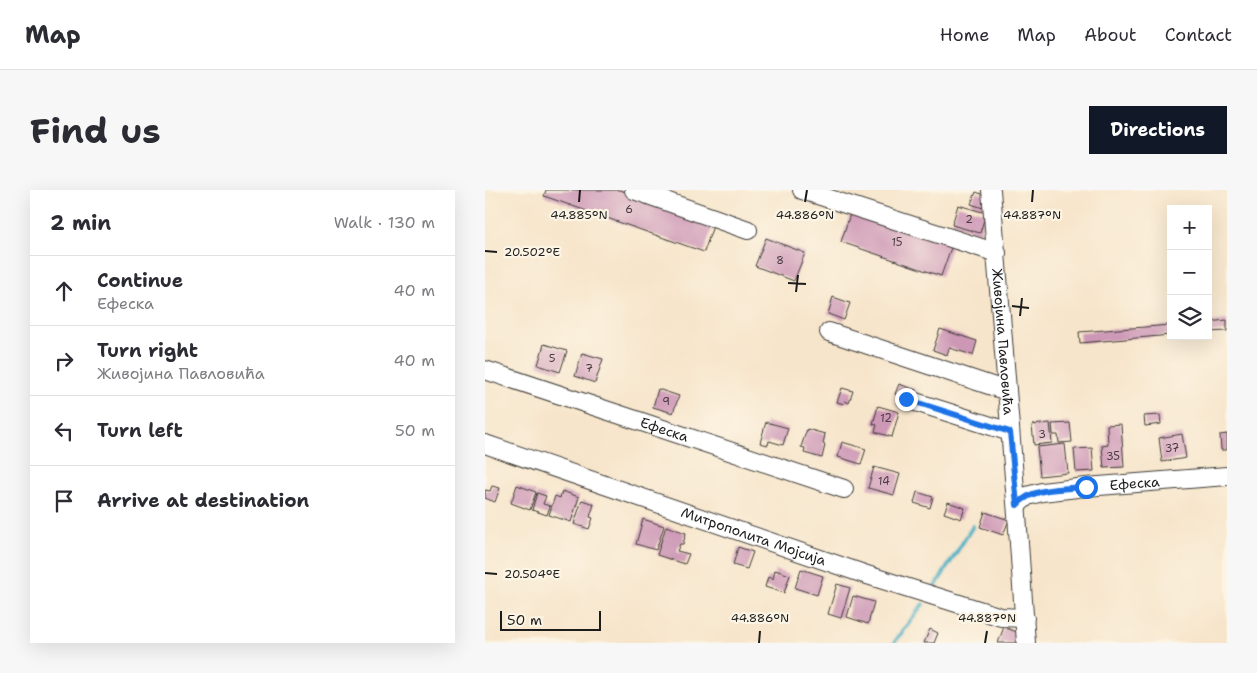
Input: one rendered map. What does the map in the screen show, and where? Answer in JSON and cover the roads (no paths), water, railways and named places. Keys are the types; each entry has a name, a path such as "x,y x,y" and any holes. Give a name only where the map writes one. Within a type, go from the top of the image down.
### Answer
{"street":[{"path":"634,190 748,230"},
{"path":"802,190 997,253"},
{"name":"Живојина Павловића","path":"992,190 1026,643"},
{"path":"829,332 1007,391"},
{"name":"Ефеска","path":"485,370 844,489"},
{"path":"906,399 1010,432"},
{"name":"Митрополита Мојсија","path":"485,444 864,574 1001,617 1025,618"},
{"name":"Ефеска","path":"1017,505 1027,496 1042,492 1227,476"}],"waterway":[{"path":"933,590 973,526"},
{"path":"894,643 923,604"}]}
